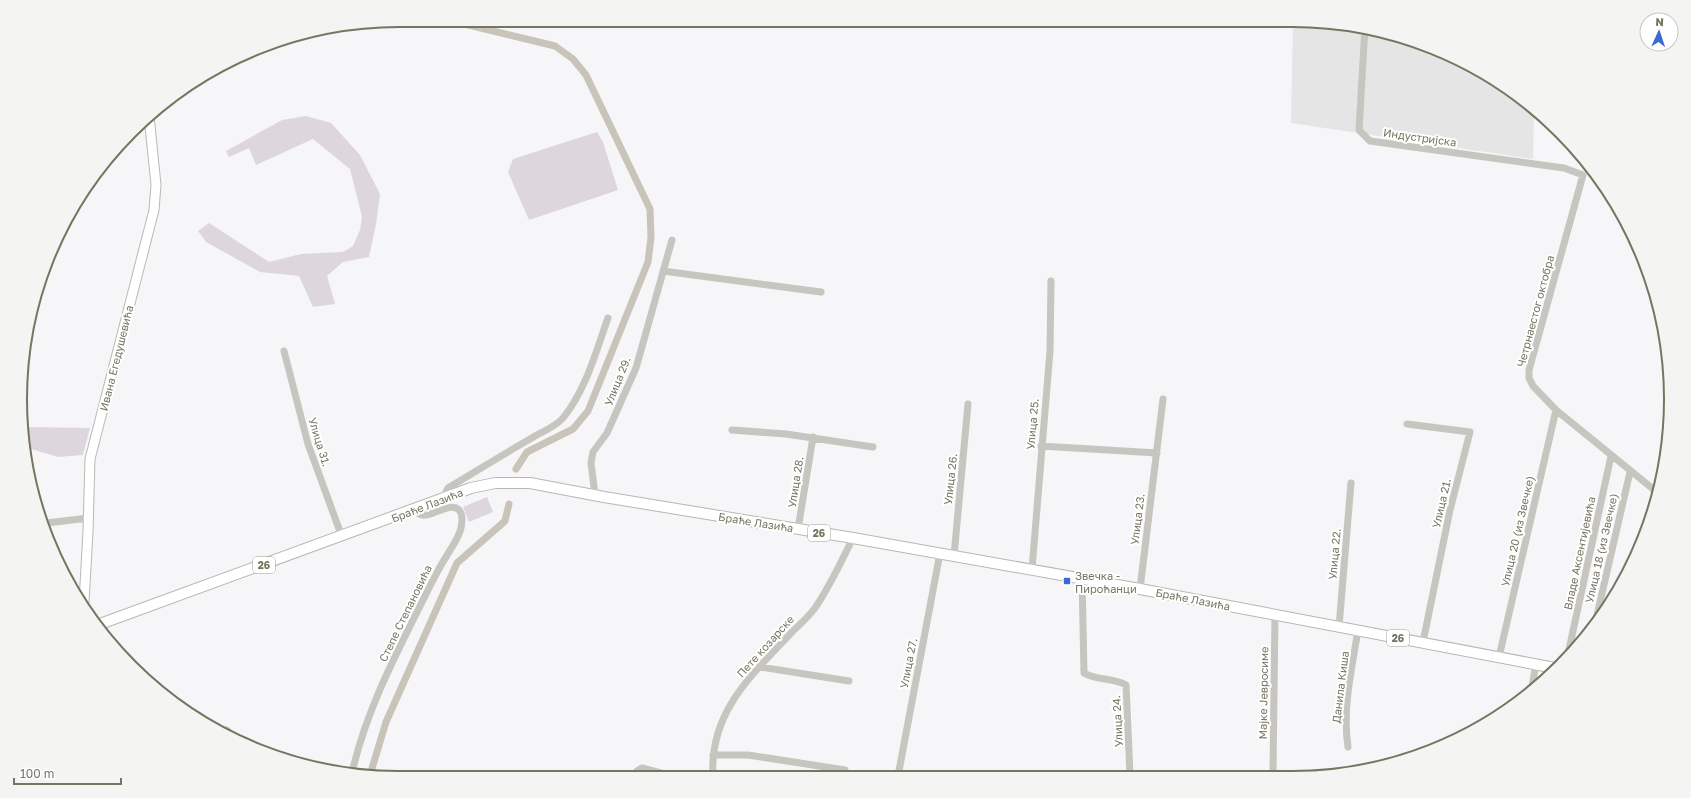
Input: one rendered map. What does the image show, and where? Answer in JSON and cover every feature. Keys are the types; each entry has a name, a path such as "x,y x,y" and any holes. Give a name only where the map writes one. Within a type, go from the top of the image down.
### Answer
{"main road":[{"name":"Ивана Егедушевића","path":"84,597 89,518 89,467 154,210 156,185 150,123"},
{"name":"Браће Лазића","path":"103,623 342,537 481,485 503,482 530,483 1032,569 1140,588 1499,657"},
{"name":"26","path":"1499,657 1550,667"}],"street":[{"name":"Индустријска","path":"1365,34 1359,130 1370,141 1564,168 1582,175"},
{"name":"Четрнаестог октобра","path":"1582,175 1528,370 1529,378 1533,386 1556,410 1653,489"},
{"name":"Улица 29.","path":"595,495 591,463 593,452 610,427 636,368 672,240"},
{"path":"663,271 821,292"},
{"name":"Улица 25.","path":"1032,569 1050,351 1051,281"},
{"path":"443,499 448,488 551,428 563,418 579,393 593,361 608,318"},
{"name":"Улица 31.","path":"284,351 308,444 342,537"},
{"name":"Улица 23.","path":"1140,588 1163,399"},
{"name":"Улица 26.","path":"954,556 968,404"},
{"name":"Улица 20 (из Звечке)","path":"1499,657 1556,410"},
{"name":"Улица 21.","path":"1407,424 1470,432 1450,510 1423,642"},
{"path":"732,430 813,437 873,448"},
{"name":"Улица 28.","path":"798,529 813,437"},
{"path":"1041,446 1156,453"},
{"name":"Владе Аксентијевића","path":"1570,646 1612,456"},
{"name":"Улица 18 (из Звечке)","path":"1598,610 1630,472"},
{"name":"Улица 22.","path":"1339,627 1351,482"},
{"name":"Степе Степановића","path":"353,768 365,728 386,678 435,576 461,528 460,512 456,508 445,509 424,516 419,514 416,509"},
{"path":"48,523 89,518"},
{"name":"Пете козарске","path":"713,771 713,754 718,729 726,710 760,667 817,606 853,538"},
{"name":"Улица 27.","path":"899,771 940,553"},
{"name":"Улица 24.","path":"1082,578 1084,673 1090,677 1116,680 1126,685 1130,771"},
{"name":"Мајке Јевросиме","path":"1273,771 1275,614"},
{"name":"Данила Киша","path":"1348,747 1346,731 1347,713 1358,630"},
{"path":"1532,683 1536,664"},
{"path":"760,667 849,681"},
{"path":"713,754 748,754 845,770"},
{"path":"637,771 642,768 653,771"}],"shaded area":[{"path":"1293,27 1341,30 1388,40 1434,55 1457,65 1499,90 1534,117 1533,159 1291,123"},
{"path":"306,116 331,123 360,155 380,194 376,224 369,257 343,262 327,276 335,304 313,307 299,276 260,272 206,242 198,231 209,223 269,262 301,254 343,252 353,246 360,230 362,217 350,169 313,139 256,165 249,148 229,157 226,151 282,120"},
{"path":"597,132 603,142 618,190 529,220 508,172 513,159"},
{"path":"28,427 90,428 83,455 58,457 30,449"},
{"path":"487,497 493,512 469,522 463,507"}],"waterway":[{"path":"477,27 555,46 573,59 586,75 650,209 651,237 648,262 588,411 573,429 527,452 516,469"},
{"path":"372,770 386,722 457,563 505,521 509,504"}],"place":[{"name":"Звечка - Пироћанци","path":"1067,581"}]}
